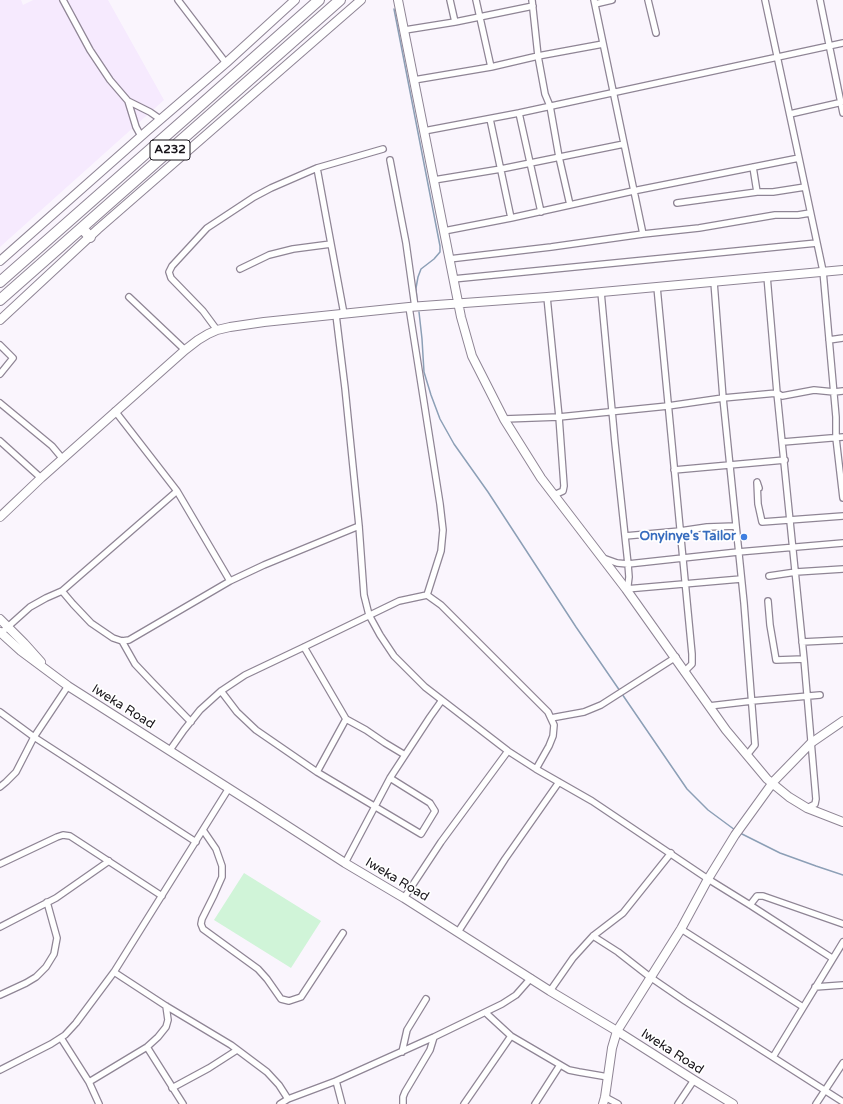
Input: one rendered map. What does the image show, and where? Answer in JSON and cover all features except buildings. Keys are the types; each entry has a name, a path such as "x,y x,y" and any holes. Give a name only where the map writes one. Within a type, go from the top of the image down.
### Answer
{"highway":[{"name":"A232","path":"0,282 319,0"},
{"name":"A232","path":"0,300 340,0"},
{"path":"82,228 90,237"}],"street":[{"path":"63,0 90,50 110,80 128,101 160,119"},
{"path":"178,0 226,63"},
{"path":"0,261 160,119 226,63 287,3 295,0"},
{"path":"0,320 90,237 361,0"},
{"path":"398,0 461,317 472,356 504,419 541,478 676,657 684,672 726,730 767,779 789,797 808,808 843,822"},
{"path":"450,0 455,22"},
{"path":"476,0 491,67"},
{"path":"612,0 594,2 643,234"},
{"path":"648,0 656,33"},
{"path":"765,0 823,271 836,417 836,438 843,498"},
{"path":"820,0 842,102 843,113"},
{"path":"405,30 480,17 533,3 538,56 545,94 550,106 559,157 570,205"},
{"path":"424,131 519,113 843,43"},
{"path":"414,80 491,67 538,56 602,44"},
{"path":"128,101 136,127 141,136"},
{"path":"790,114 842,102"},
{"path":"519,113 541,212"},
{"path":"490,119 511,218"},
{"path":"434,180 500,169 624,144"},
{"path":"217,330 203,311 171,278 169,272 172,266 207,228 254,196 317,168 383,149"},
{"path":"444,231 799,158"},
{"path":"390,160 406,243 412,307 443,530 441,552 427,595"},
{"path":"753,167 757,192"},
{"path":"317,168 340,314 360,526 364,595 369,615 380,635 394,656 425,687 508,751 592,801 708,879 832,958"},
{"path":"677,203 805,187"},
{"path":"449,259 699,228 775,215 798,215 810,213"},
{"path":"453,279 817,243"},
{"path":"240,269 269,255 293,249 330,244"},
{"path":"0,518 62,458 185,350 198,340 217,330 264,322 412,307 546,298 843,270"},
{"path":"767,276 777,393 808,697 816,799 815,804 808,808"},
{"path":"714,282 723,398 752,701 755,745 747,755"},
{"path":"656,287 692,664 684,672"},
{"path":"602,292 615,443 628,564 629,577 626,589"},
{"path":"129,297 185,350"},
{"path":"546,298 559,417 564,486 563,491 554,495"},
{"path":"829,340 843,338"},
{"path":"0,345 13,358 0,374"},
{"path":"504,419 559,417 613,412 723,398 777,393 782,396 814,390 834,392 843,391"},
{"path":"0,403 52,446 62,458"},
{"path":"115,411 177,491 230,581"},
{"path":"836,417 843,416"},
{"path":"783,442 843,437"},
{"path":"0,441 41,478"},
{"path":"674,470 784,460"},
{"path":"759,488 757,482 758,504 762,522 843,516"},
{"path":"50,673 21,651 1,632 30,607 62,591 177,491"},
{"path":"62,591 91,623 114,638 122,641 129,640 230,581 264,565 360,526"},
{"path":"625,536 707,527 736,526"},
{"path":"601,558 617,564 628,564 843,542"},
{"path":"768,576 796,572 843,569"},
{"path":"626,589 741,579"},
{"path":"170,750 200,710 221,691 245,675 399,601 427,595 447,610 548,712 554,725 553,736 550,746 536,768"},
{"path":"768,601 770,625 776,660 804,659"},
{"path":"0,619 24,643 50,673"},
{"path":"802,642 843,640"},
{"path":"122,641 136,664 191,722"},
{"path":"304,647 346,719 405,755"},
{"path":"551,718 584,712 601,704 676,657"},
{"name":"Iweka Road","path":"50,673 345,863 404,898 733,1104"},
{"path":"0,786 16,772 34,737 68,686"},
{"path":"221,691 237,712 256,730 318,772 421,834 435,810 430,803 390,778"},
{"path":"709,706 820,695"},
{"path":"345,863 390,778 442,700"},
{"path":"0,712 34,737 196,842"},
{"path":"318,772 346,719"},
{"path":"618,1104 604,1101 612,1048 617,1031 681,930 708,879 737,832 772,784 811,743 843,721"},
{"path":"404,898 441,842 508,751"},
{"path":"458,932 505,859 559,782"},
{"path":"1,1068 66,1035 76,1023 114,972 229,788"},
{"path":"203,830 216,849 222,866 222,877 202,918 201,924 203,929 258,969 267,978 281,999 289,1001 301,996 344,932"},
{"path":"0,864 63,835 70,836 162,896"},
{"path":"550,990 573,958 594,936 623,913 671,853"},
{"path":"0,927 56,898 109,861"},
{"path":"750,905 757,896 763,896 843,924"},
{"path":"0,995 36,977 46,967 54,954 57,938 47,902"},
{"path":"681,930 803,1007"},
{"path":"594,936 618,952 650,977 843,1102"},
{"path":"773,1057 843,942"},
{"path":"114,972 237,1050 267,1072 288,1099"},
{"path":"280,1104 288,1099 336,1081 402,1052 486,1013 516,995 530,978"},
{"path":"815,987 843,985"},
{"path":"402,1052 407,1030 426,999"},
{"path":"89,1082 147,1047 158,1037 166,1027 168,1020 166,1006"},
{"path":"486,1013 511,1036 569,1070 608,1077"},
{"path":"464,1104 511,1036"},
{"path":"404,1104 403,1097 405,1092 430,1050 434,1037"},
{"path":"61,1038 89,1082 99,1104"},
{"path":"147,1047 182,1104"},
{"path":"172,1088 209,1068 237,1050"},
{"path":"816,1104 843,1063"},
{"path":"535,1104 560,1065"},
{"path":"678,1104 694,1080"},
{"path":"336,1081 342,1104"}],"shaded area":[{"path":"0,0 21,0 23,5 33,0 108,0 164,100 0,247"}],"green space":[{"path":"244,873 321,921 291,968 214,920"}],"waterway":[{"path":"394,9 440,246 440,252 434,259 421,269 416,288 417,301"},
{"path":"419,312 424,372 440,419 454,444 488,492 576,627 620,691"},
{"path":"622,694 687,789 708,810 735,830"},
{"path":"740,833 780,853 843,875"}],"place":[{"name":"Onyinye's Tailor","path":"744,537"}]}
